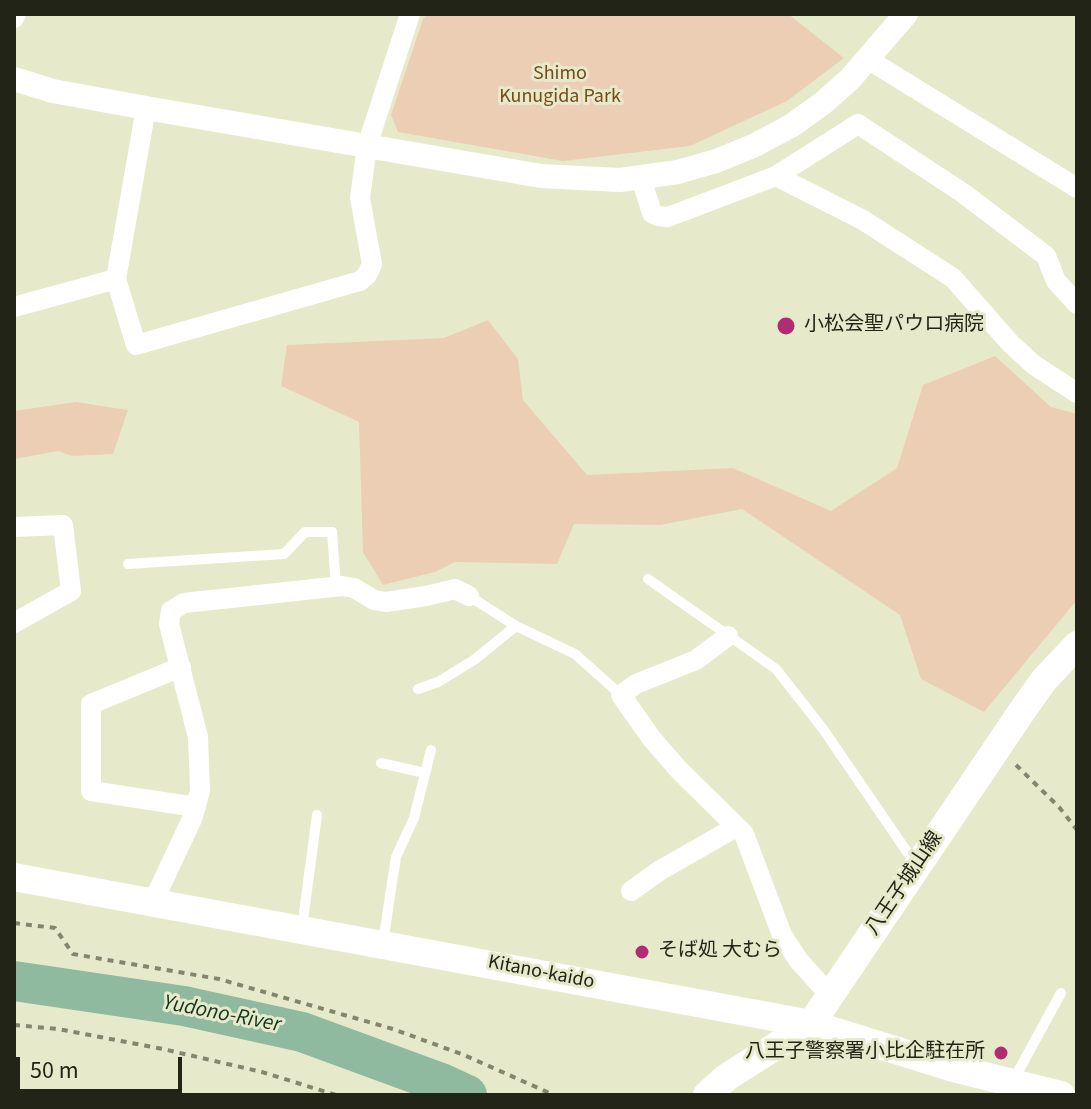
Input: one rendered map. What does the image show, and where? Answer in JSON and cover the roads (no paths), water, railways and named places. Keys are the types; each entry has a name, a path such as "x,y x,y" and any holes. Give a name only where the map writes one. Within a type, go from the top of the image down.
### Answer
{"main road":[{"name":"八王子城山線","path":"707,1095 727,1077 811,1024 997,746 1044,680 1077,645"},
{"name":"Kitano-kaido","path":"14,877 811,1024 890,1050 1061,1095"}],"street":[{"path":"146,108 116,279 136,345 360,281 367,275 372,264 360,198 367,146 409,14"},
{"path":"14,79 53,91 146,108 560,178 599,181 641,178 707,164 763,141 823,103 869,60 906,14"},
{"path":"869,60 1077,188"},
{"path":"641,178 652,213 668,217 776,176 858,124 963,193 1046,256 1056,281 1077,304"},
{"path":"776,176 863,220 953,278 1034,365 1077,393"},
{"path":"14,307 116,279"},
{"path":"14,527 63,525 71,591 14,623"},
{"path":"153,902 196,807 200,791 198,737 169,624 171,611 184,603 336,586 354,588 374,600 386,602 455,589 469,596"},
{"path":"728,636 696,660 636,684 621,695 679,770 744,834 782,935 799,961 830,995"},
{"path":"181,667 91,704 91,791 196,807"},
{"path":"631,891 659,871 736,827"}],"lane":[{"path":"128,564 284,554 305,532 332,532 336,586"},
{"path":"648,579 776,669 823,729 917,866"},
{"path":"469,596 516,626 575,654 621,695"},
{"path":"418,689 438,682 474,660 516,626"},
{"path":"383,944 396,857 414,818 431,750"},
{"path":"381,763 425,773"},
{"path":"302,928 317,815"},
{"path":"1011,1083 1061,993"}],"waterway":[{"name":"Yudono-River","path":"14,981 184,1006 302,1032 467,1095"}],"place":[{"name":"小松会聖パウロ病院","path":"786,326"},
{"name":"そば処 大むら","path":"642,952"},
{"name":"八王子警察署小比企駐在所","path":"1001,1053"}],"park label":[{"name":"Shimo Kunugida Park","path":"560,86"}]}
